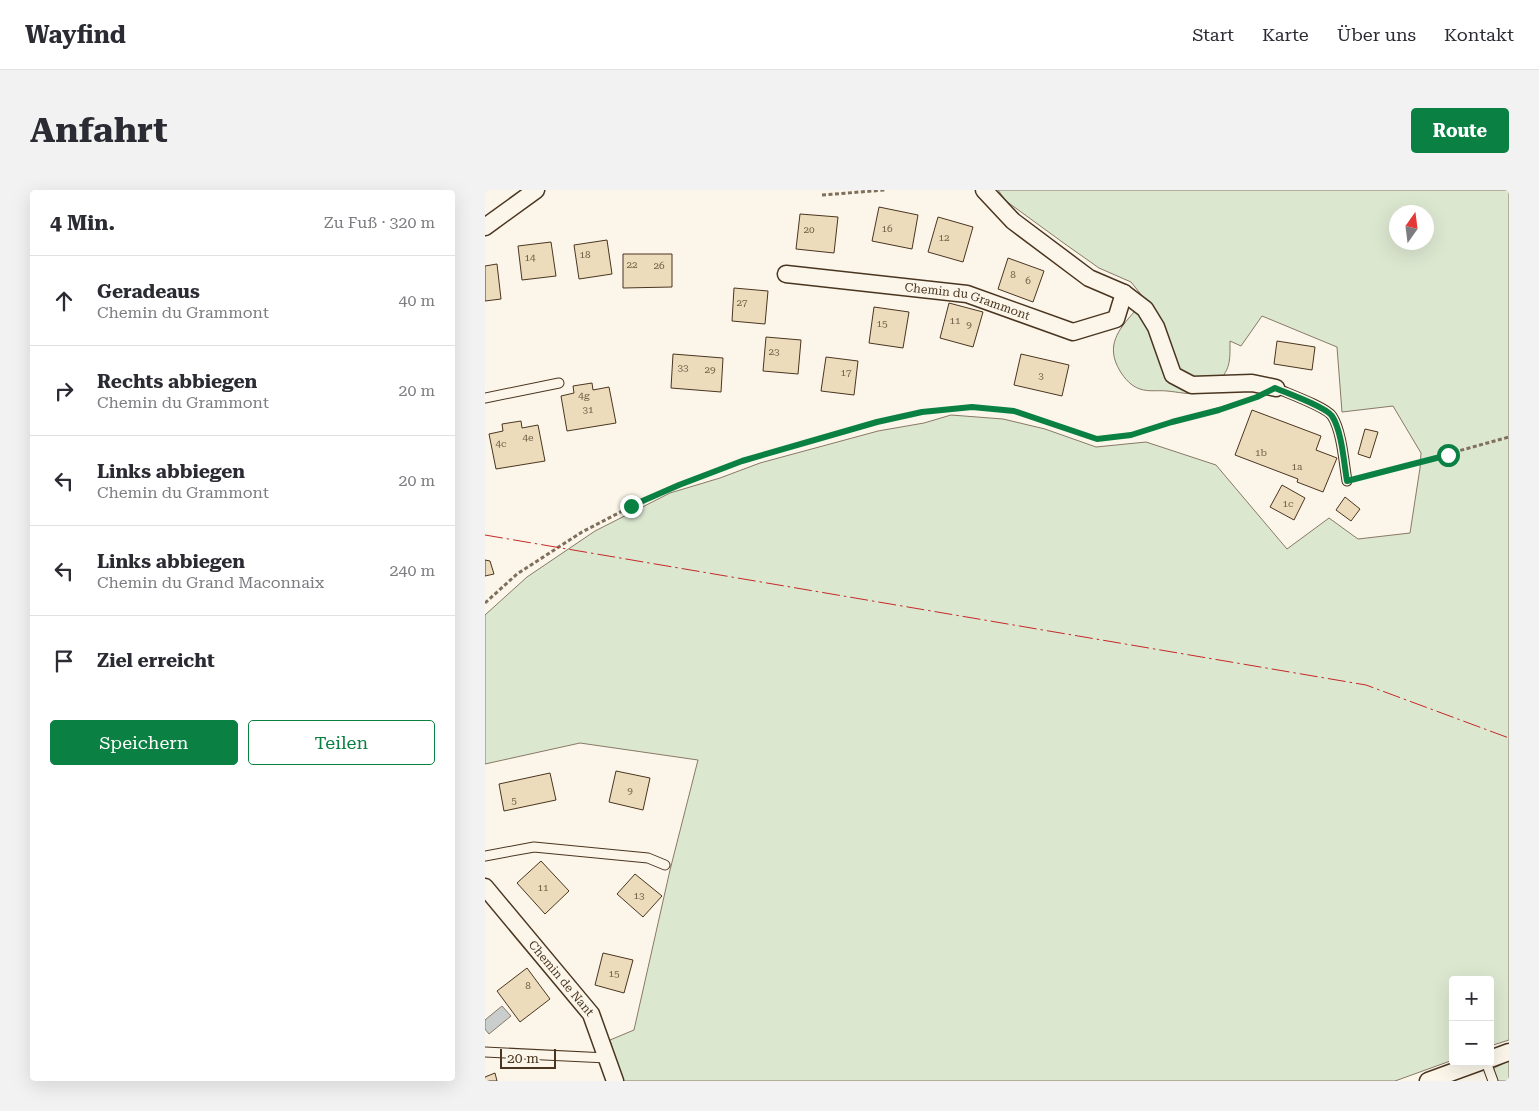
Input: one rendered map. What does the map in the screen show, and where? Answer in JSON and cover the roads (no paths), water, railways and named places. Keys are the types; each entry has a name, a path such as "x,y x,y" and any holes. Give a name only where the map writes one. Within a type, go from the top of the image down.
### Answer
{"street":[{"path":"485,227 536,190"},
{"path":"984,190 1013,221 1089,278 1123,293 1145,309 1156,327 1173,374 1192,385 1252,383 1275,388"},
{"name":"Chemin du Grammont","path":"787,274 967,294 1073,332 1117,319 1123,293"},
{"name":"Chemin de Nant","path":"485,887 591,1014 610,1074"},
{"path":"1494,1058 1509,1052"},
{"path":"1428,1081 1469,1066"}],"lane":[{"path":"485,398 559,383"},
{"path":"1275,388 1308,402 1331,415 1340,437 1347,481"},
{"path":"485,856 534,847 648,858 665,865"},
{"path":"485,1052 610,1074"},
{"path":"1487,1066 1493,1081"}]}
